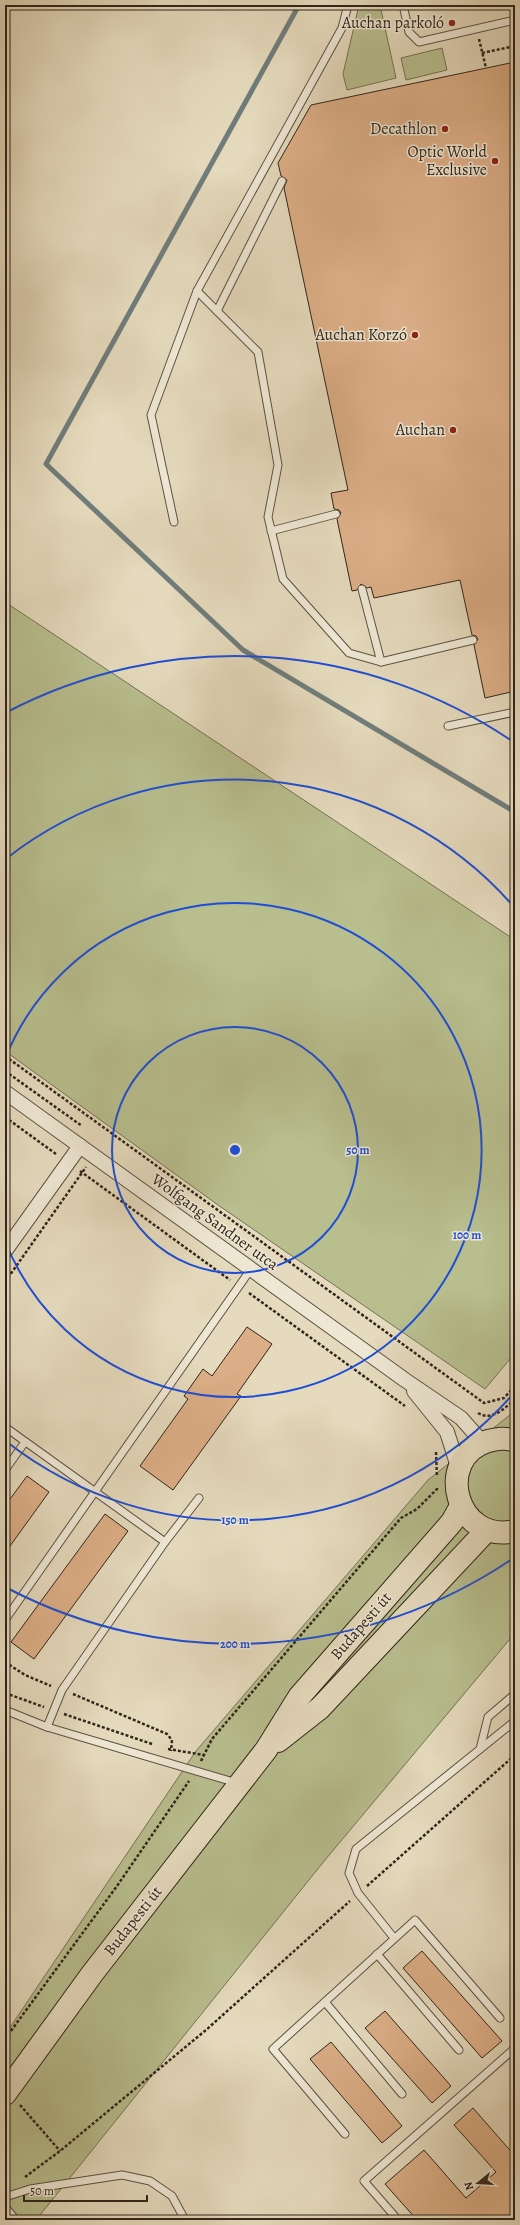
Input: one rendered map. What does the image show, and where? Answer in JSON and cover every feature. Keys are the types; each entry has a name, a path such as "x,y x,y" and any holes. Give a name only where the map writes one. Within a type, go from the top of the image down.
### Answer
{"main road":[{"path":"514,1439 497,1439 483,1443 468,1454 459,1470 456,1488 460,1506 471,1520 487,1530 506,1533 515,1531"},
{"name":"Budapesti út","path":"6,2093 92,1974 266,1750 298,1697 452,1522 460,1506"},
{"name":"Budapesti út","path":"266,1750 320,1708 487,1530"}],"street":[{"name":"Wolfgang Sandner utca","path":"5,1092 405,1380 461,1418 483,1443"},
{"path":"5,1251 80,1146"},
{"name":"Wolfgang Sandner utca","path":"405,1380 447,1432 459,1470"}],"lane":[{"path":"174,522 152,415 197,291 342,28 348,5"},
{"path":"403,5 409,32 419,42 515,20"},
{"path":"217,311 282,181"},
{"path":"197,291 258,352 278,465 268,517 283,579 349,653 381,662 473,640"},
{"path":"271,531 336,514"},
{"path":"362,589 381,662"},
{"path":"448,726 515,712"},
{"path":"5,1620 251,1269"},
{"path":"5,1427 165,1542"},
{"path":"5,1470 25,1442"},
{"path":"47,1726 62,1690 165,1542 199,1498"},
{"path":"480,1749 488,1717 515,1694"},
{"path":"5,1710 47,1726 239,1784"},
{"path":"394,1938 358,1893 349,1873 356,1849 515,1722"},
{"path":"345,2134 273,2049 415,1920 500,2018"},
{"path":"376,1954 459,2050"},
{"path":"325,2002 402,2094"},
{"path":"398,2220 364,2181 515,2048"},
{"path":"5,2197 30,2189 122,2175 150,2181 172,2196 185,2220"},
{"path":"5,2207 15,2220"}],"path":[{"path":"477,29 486,68"},
{"path":"482,53 515,46"},
{"path":"5,1056 484,1403 504,1398 515,1386"},
{"path":"5,1071 84,1128"},
{"path":"5,1117 408,1408"},
{"path":"5,1282 91,1160"},
{"path":"476,1411 481,1415 495,1415 515,1399"},
{"path":"5,2039 117,1886 196,1771 212,1739 401,1518 417,1510 437,1489 436,1445"},
{"path":"5,1662 25,1675 167,1734 172,1740 171,1750 166,1762"},
{"path":"5,1693 49,1708"},
{"path":"56,1711 160,1747"},
{"path":"167,1749 204,1755"},
{"path":"18,2180 31,2174 60,2151 206,2030 358,1893 515,1755"},
{"path":"6,2093 60,2151"}],"green space":[{"path":"359,5 380,5 396,78 347,90 343,74"},
{"path":"442,48 447,70 406,80 401,58"},
{"path":"5,602 515,940 515,1353 485,1389 218,1205 5,1051"},
{"path":"515,1411 515,1633 325,1860 36,2220 5,2220 5,2035 196,1751 428,1480"}],"building":[{"name":"Auchan Korzó","path":"515,62 515,691 485,698 474,645 478,639 476,636 472,635 460,580 374,598 371,587 367,588 361,584 357,590 352,591 337,519 341,513 339,510 334,509 331,493 348,490 284,188 287,180 281,176 278,163 311,105"},
{"path":"247,1327 272,1344 237,1394 241,1396 173,1490 140,1466 188,1399 184,1396 203,1369 212,1376"},
{"path":"27,1476 49,1492 5,1553 5,1506"},
{"path":"105,1514 128,1531 34,1659 11,1642"},
{"path":"422,1951 502,2041 482,2058 403,1968"},
{"path":"385,2011 451,2086 432,2103 365,2028"},
{"path":"331,2042 402,2126 382,2143 310,2059"},
{"path":"473,2108 515,2156 515,2220 417,2220 385,2184 424,2150 466,2198 496,2172 454,2125"}],"waterway":[{"path":"299,5 46,464 243,650 515,812"}],"place":[{"name":"Auchan parkoló","path":"452,23"},
{"name":"Decathlon","path":"445,129"},
{"name":"Optic World Exclusive","path":"495,161"},
{"name":"Auchan Korzó","path":"415,335"},
{"name":"Auchan","path":"453,430"}]}
